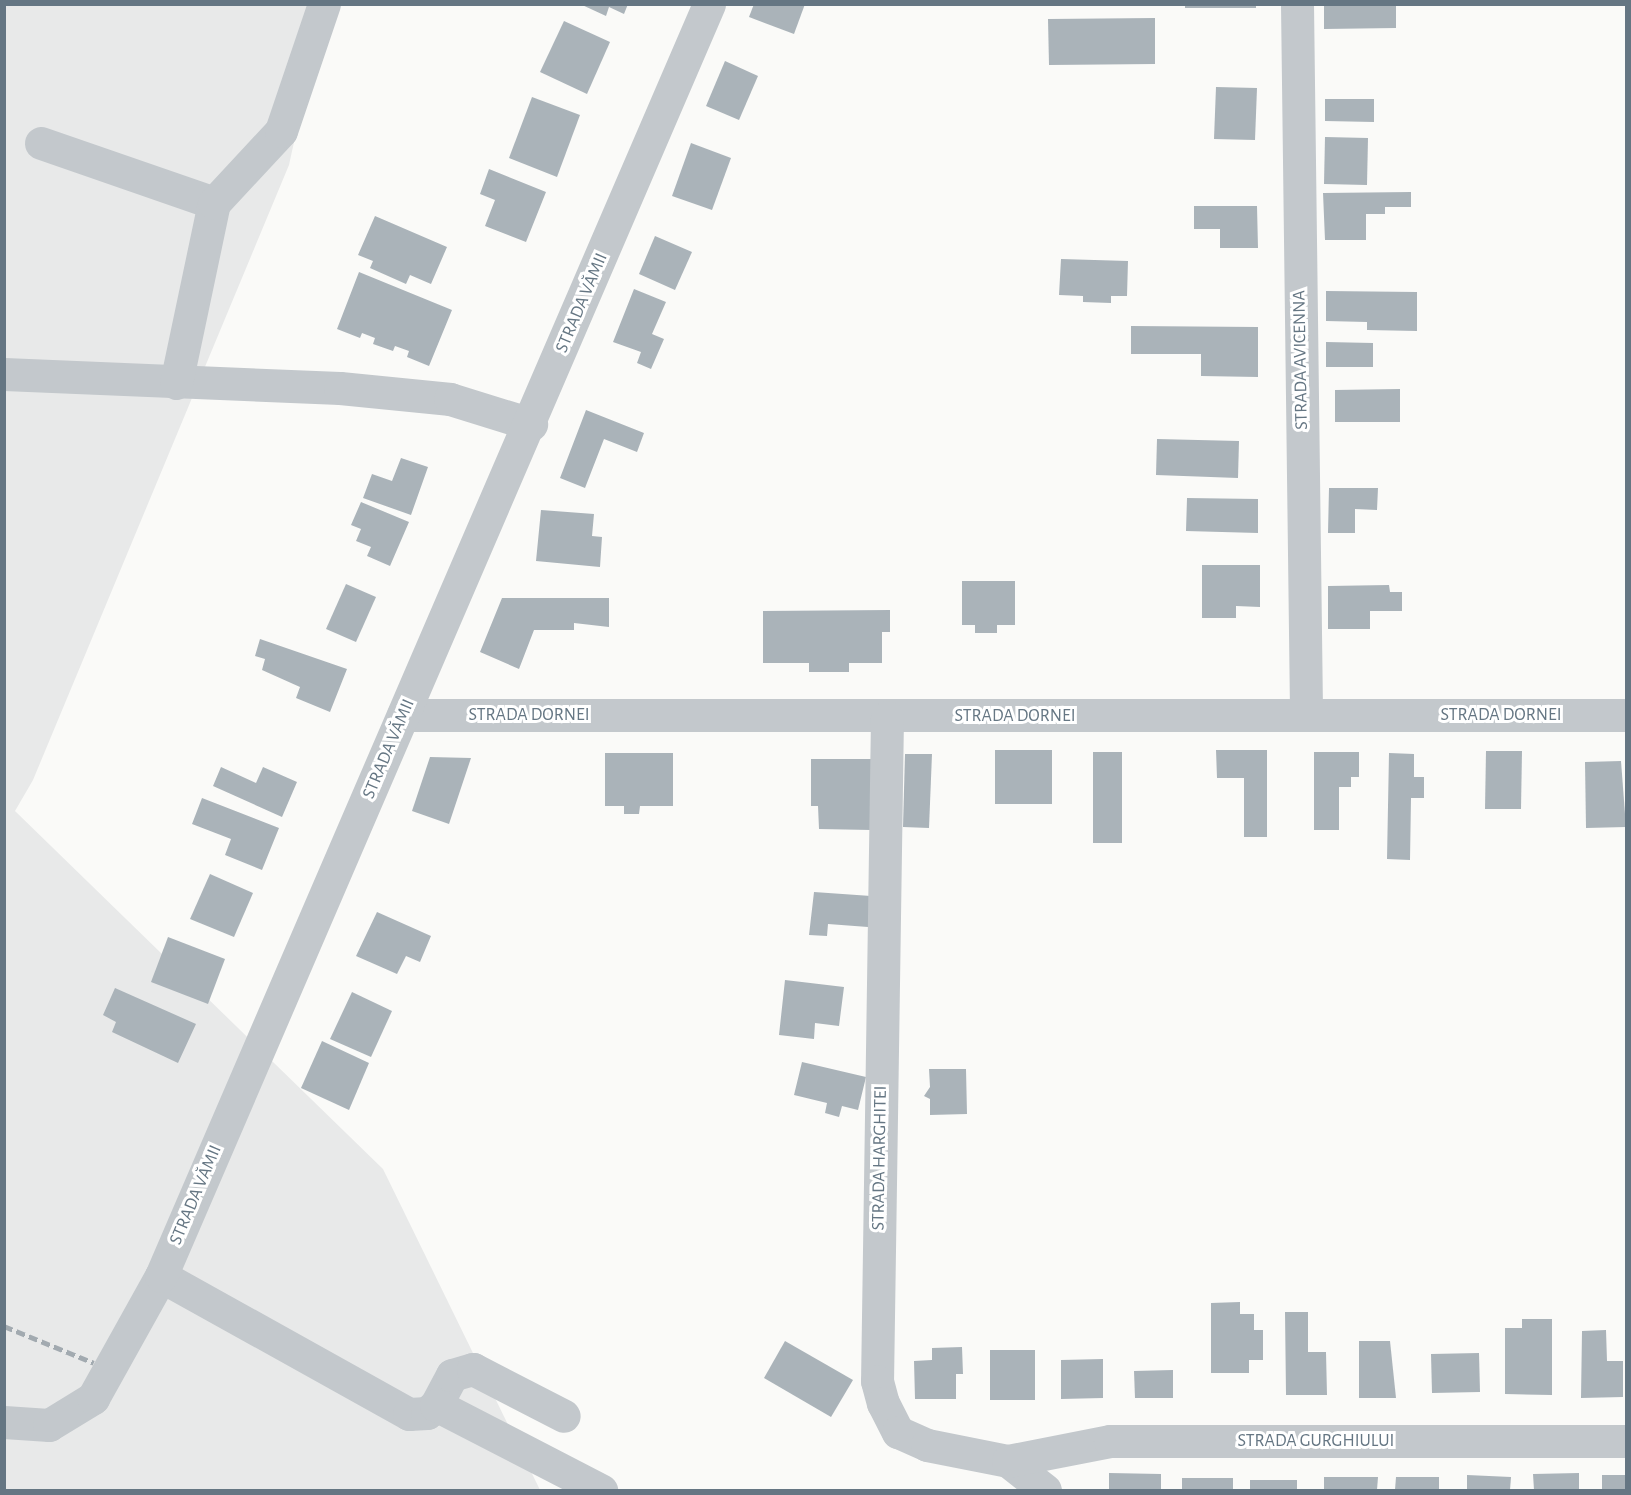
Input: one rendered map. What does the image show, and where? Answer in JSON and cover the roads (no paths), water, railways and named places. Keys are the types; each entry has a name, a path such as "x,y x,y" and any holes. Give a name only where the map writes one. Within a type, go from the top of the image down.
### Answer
{"street":[{"path":"176,383 214,203 281,130 324,4"},
{"name":"STRADA VĂMII","path":"4,1422 49,1425 93,1398 161,1276 531,424 709,4"},
{"name":"STRADA AVICENNA","path":"1297,4 1306,715"},
{"path":"41,143 214,203"},
{"path":"4,374 176,383 340,388 450,399 531,424"},
{"name":"STRADA DORNEI","path":"403,715 886,717 1626,715"},
{"name":"STRADA HARGHITEI","path":"886,717 877,1381 886,1411 898,1432 927,1445 1008,1461 1046,1491"},
{"path":"161,1276 409,1414 427,1413 436,1405 452,1375 473,1369 564,1416"},
{"path":"436,1405 600,1491"},
{"name":"STRADA GURGHIULUI","path":"1008,1461 1110,1441 1626,1441"}],"railway":[{"path":"4,1326 94,1363"}]}
